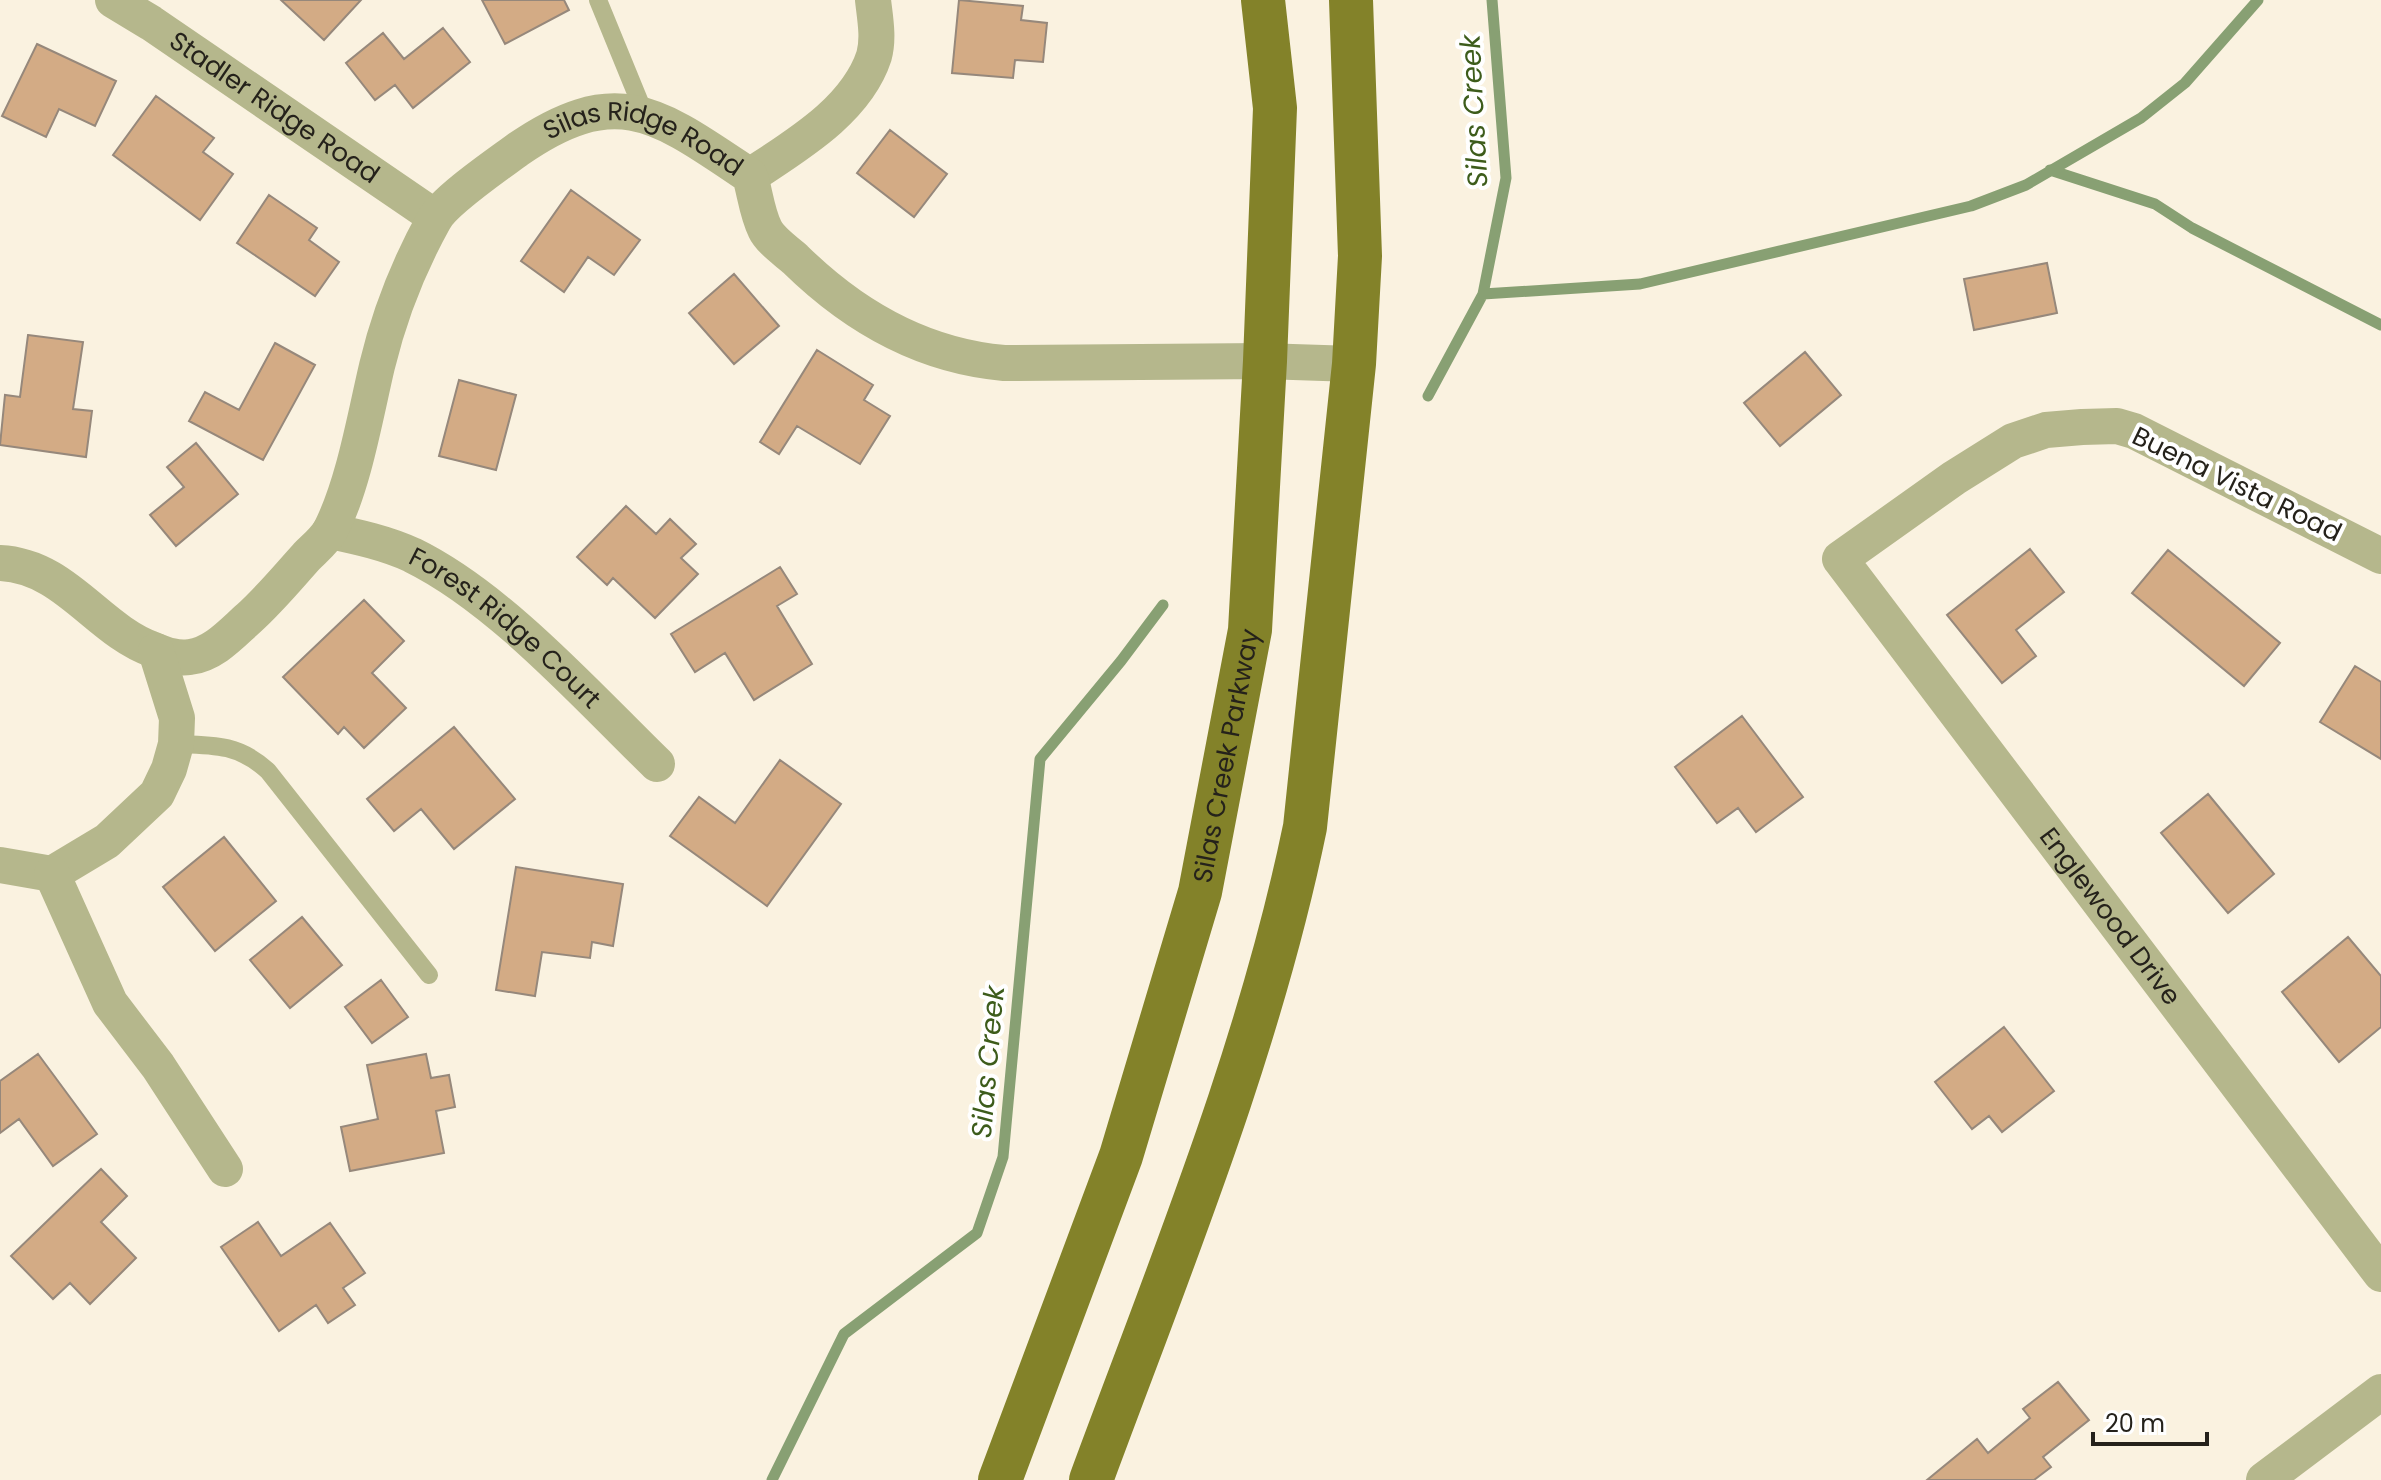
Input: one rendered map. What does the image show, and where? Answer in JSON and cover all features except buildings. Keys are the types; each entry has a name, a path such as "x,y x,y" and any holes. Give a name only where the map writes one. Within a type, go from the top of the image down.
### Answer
{"main road":[{"name":"Silas Creek Parkway","path":"1000,1480 1121,1156 1200,892 1250,630 1275,108 1263,0"},
{"path":"1091,1480 1233,1089 1290,901 1305,827 1354,364 1360,256 1351,0"}],"street":[{"name":"Stadler Ridge Road","path":"113,0 435,217"},
{"path":"750,176 808,137 846,102 874,56 877,39 873,0"},
{"name":"Silas Ridge Road","path":"0,563 40,571 70,589 109,625 137,644 172,657 205,653 219,644 259,608 330,531 354,464 392,312 435,217 487,171 544,132 576,117 610,110 645,115 677,127 750,176 766,231 827,288 872,321 920,345 970,360 1004,363 1265,361 1354,364"},
{"name":"Buena Vista Road","path":"1840,559 1954,478 2013,441 2046,430 2117,426 2134,431 2381,556"},
{"name":"Forest Ridge Court","path":"330,531 382,542 414,556 473,593 539,650 657,764"},
{"name":"Englewood Drive","path":"1840,559 2381,1274"},
{"path":"0,865 52,874 107,841 157,794 176,744 177,718 156,651"},
{"path":"52,874 110,1003 158,1066 225,1169"},
{"path":"2264,1480 2381,1392"}],"lane":[{"path":"598,0 645,115"},
{"path":"176,744 229,747 257,761 268,771 429,975"}],"waterway":[{"name":"Silas Creek","path":"1428,396 1483,294 1506,178 1492,0"},
{"path":"1483,294 1640,284 1971,206 2026,185 2141,118 2185,83 2258,0"},
{"path":"2050,170 2155,204 2192,228 2381,325"},
{"name":"Silas Creek","path":"772,1480 844,1334 977,1233 1003,1157 1040,759 1163,605"}]}
